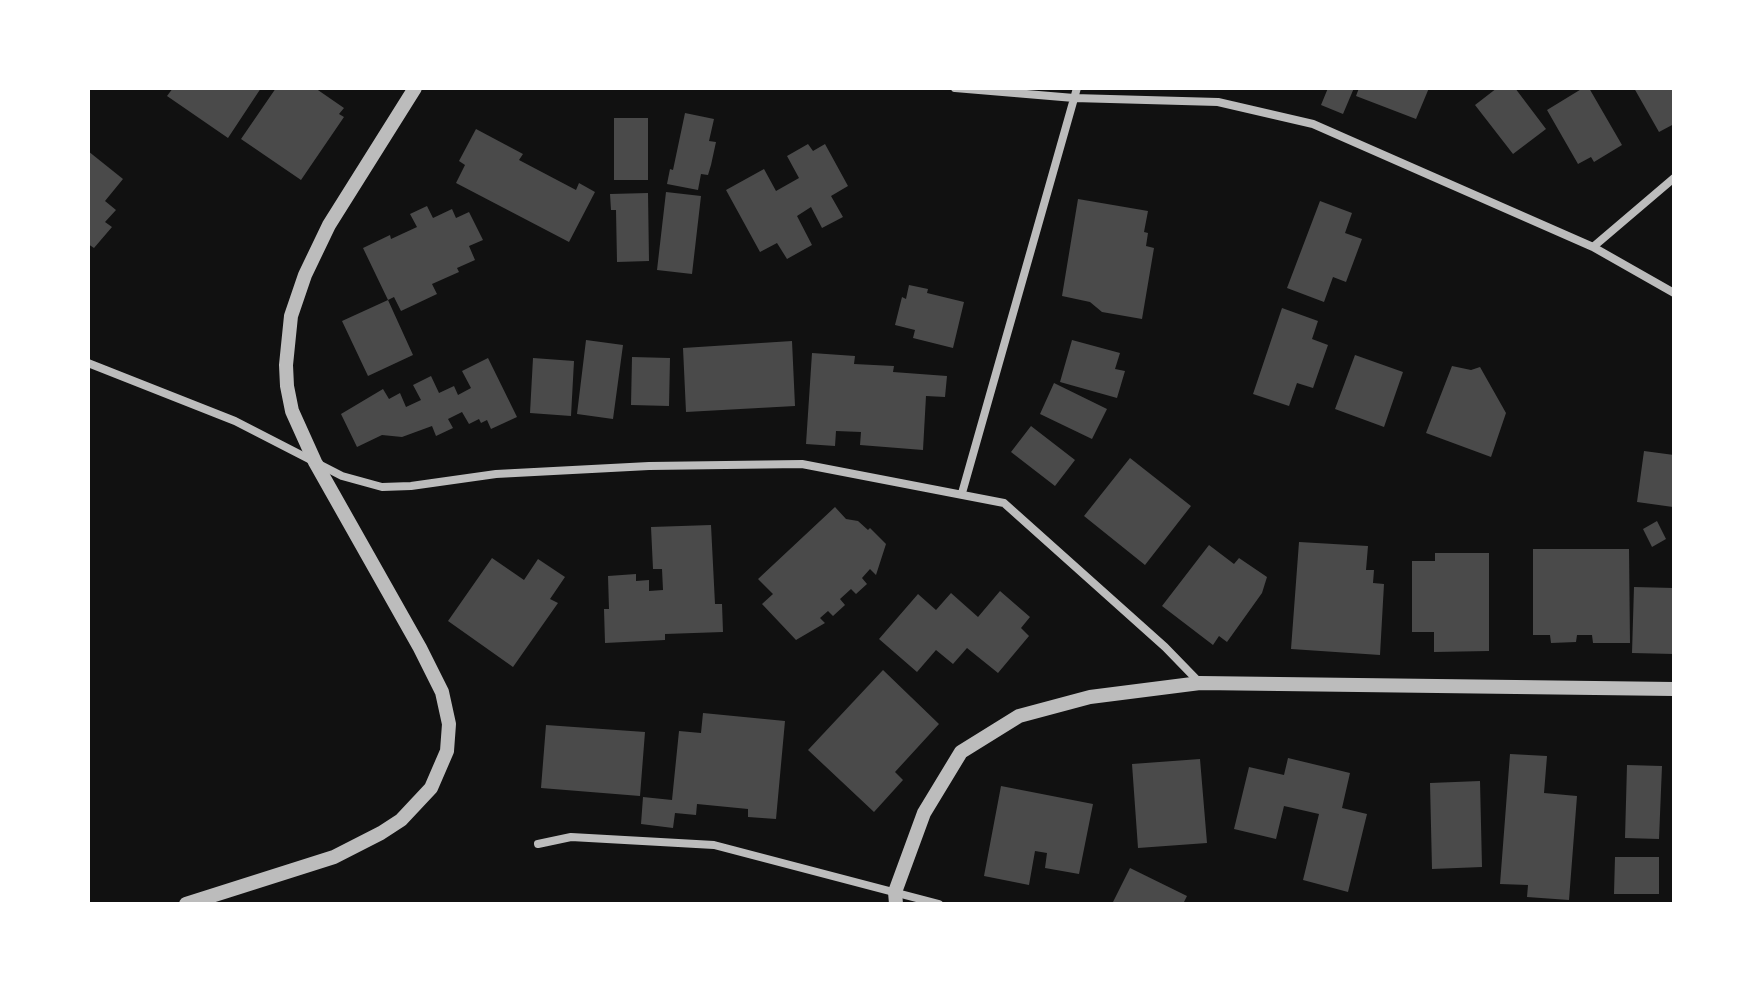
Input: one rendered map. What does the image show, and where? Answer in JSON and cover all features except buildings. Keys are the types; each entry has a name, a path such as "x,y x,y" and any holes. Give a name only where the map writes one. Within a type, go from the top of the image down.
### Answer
{"street":[{"path":"186,904 334,857 381,833 401,820 431,788 447,751 447,709 433,674 315,462 292,411 287,386 291,316 305,275 329,225 415,88"},
{"path":"955,88 1074,98 1218,102 1313,124 1593,247 1674,293"},
{"path":"962,493 1077,88"},
{"path":"1593,247 1674,178"},
{"path":"88,363 235,421 357,482 393,487 520,473 649,466 802,464 1004,503 1165,647 1200,683"},
{"path":"896,898 924,813 961,752 1019,716 1090,697 1200,683 1674,689"},
{"path":"538,844 571,837 714,845 896,898 939,904"}]}
